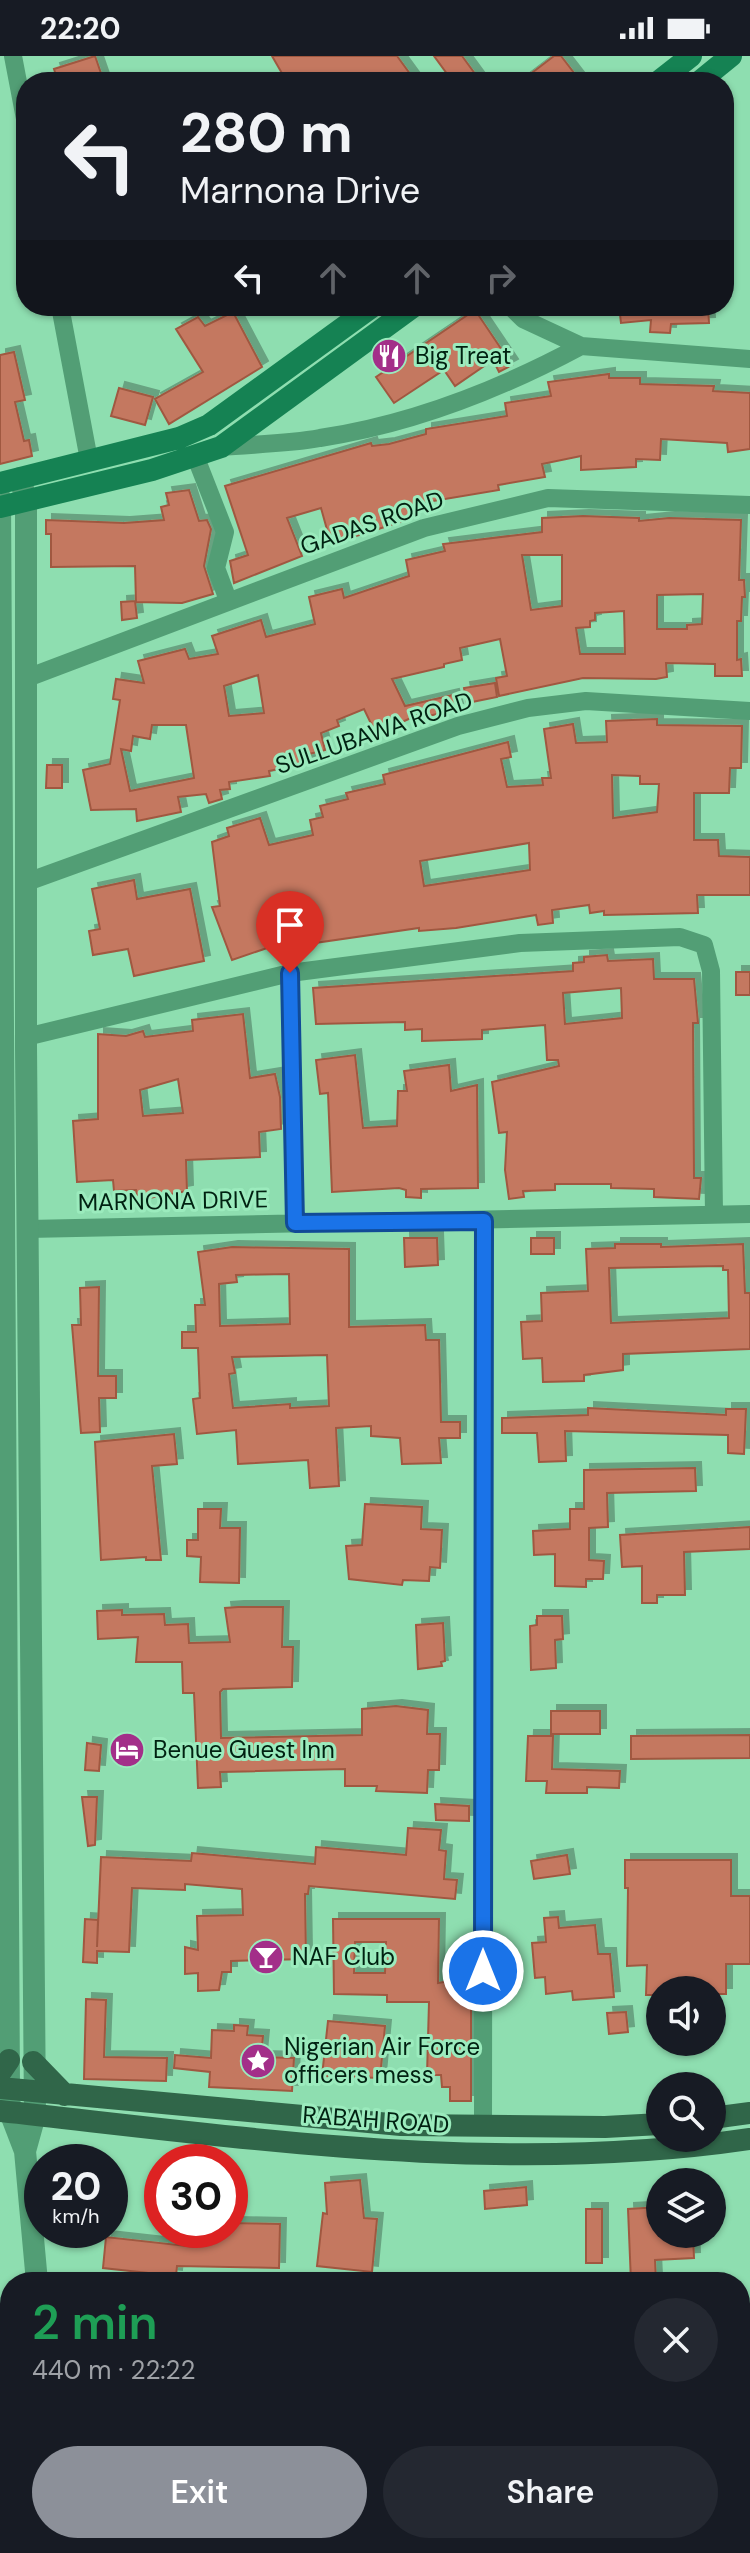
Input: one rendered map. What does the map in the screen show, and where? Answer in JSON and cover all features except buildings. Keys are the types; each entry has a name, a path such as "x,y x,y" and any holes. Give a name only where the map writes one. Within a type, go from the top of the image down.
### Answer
{"main road":[{"path":"671,72 691,56"},
{"path":"711,72 731,56"},
{"path":"10,480 179,438 209,425 359,316"},
{"path":"1,504 196,458 221,447 400,316"},
{"path":"33,2062 50,2084 66,2095"},
{"name":"RABAH ROAD","path":"5,2089 332,2120 483,2127 646,2124"},
{"name":"RABAH ROAD","path":"5,2089 35,2115 302,2142 482,2153 607,2155 750,2139"},
{"path":"726,2116 750,2113"}],"street":[{"path":"62,316 89,460"},
{"path":"520,316 581,346 750,359"},
{"path":"221,447 319,439 401,420 518,380 581,346"},
{"path":"196,458 225,532 216,568 228,600"},
{"path":"10,480 26,500 26,1037 35,2115 27,2144"},
{"name":"GADAS ROAD","path":"27,678 424,528 520,503 548,498 750,505"},
{"path":"1,504 5,2089 24,2148"},
{"name":"SULLUBAWA ROAD","path":"27,882 458,726 528,708 586,701 750,711"},
{"path":"2,800 27,799"},
{"path":"26,1037 290,973 520,943 680,937 704,945 711,971 714,1214"},
{"path":"290,973 295,1223"},
{"name":"MARNONA DRIVE","path":"28,1229 750,1214"},
{"path":"483,2127 484,1221"},
{"path":"34,2248 36,2272"}],"place":[{"name":"Big Treat","path":"389,356"},
{"name":"Benue Guest Inn","path":"127,1750"},
{"name":"NAF Club","path":"266,1957"},
{"name":"Nigerian Air Force officers mess","path":"258,2061"}],"route":[{"path":"290,973 295,1223 484,1221 483,1971"}]}
